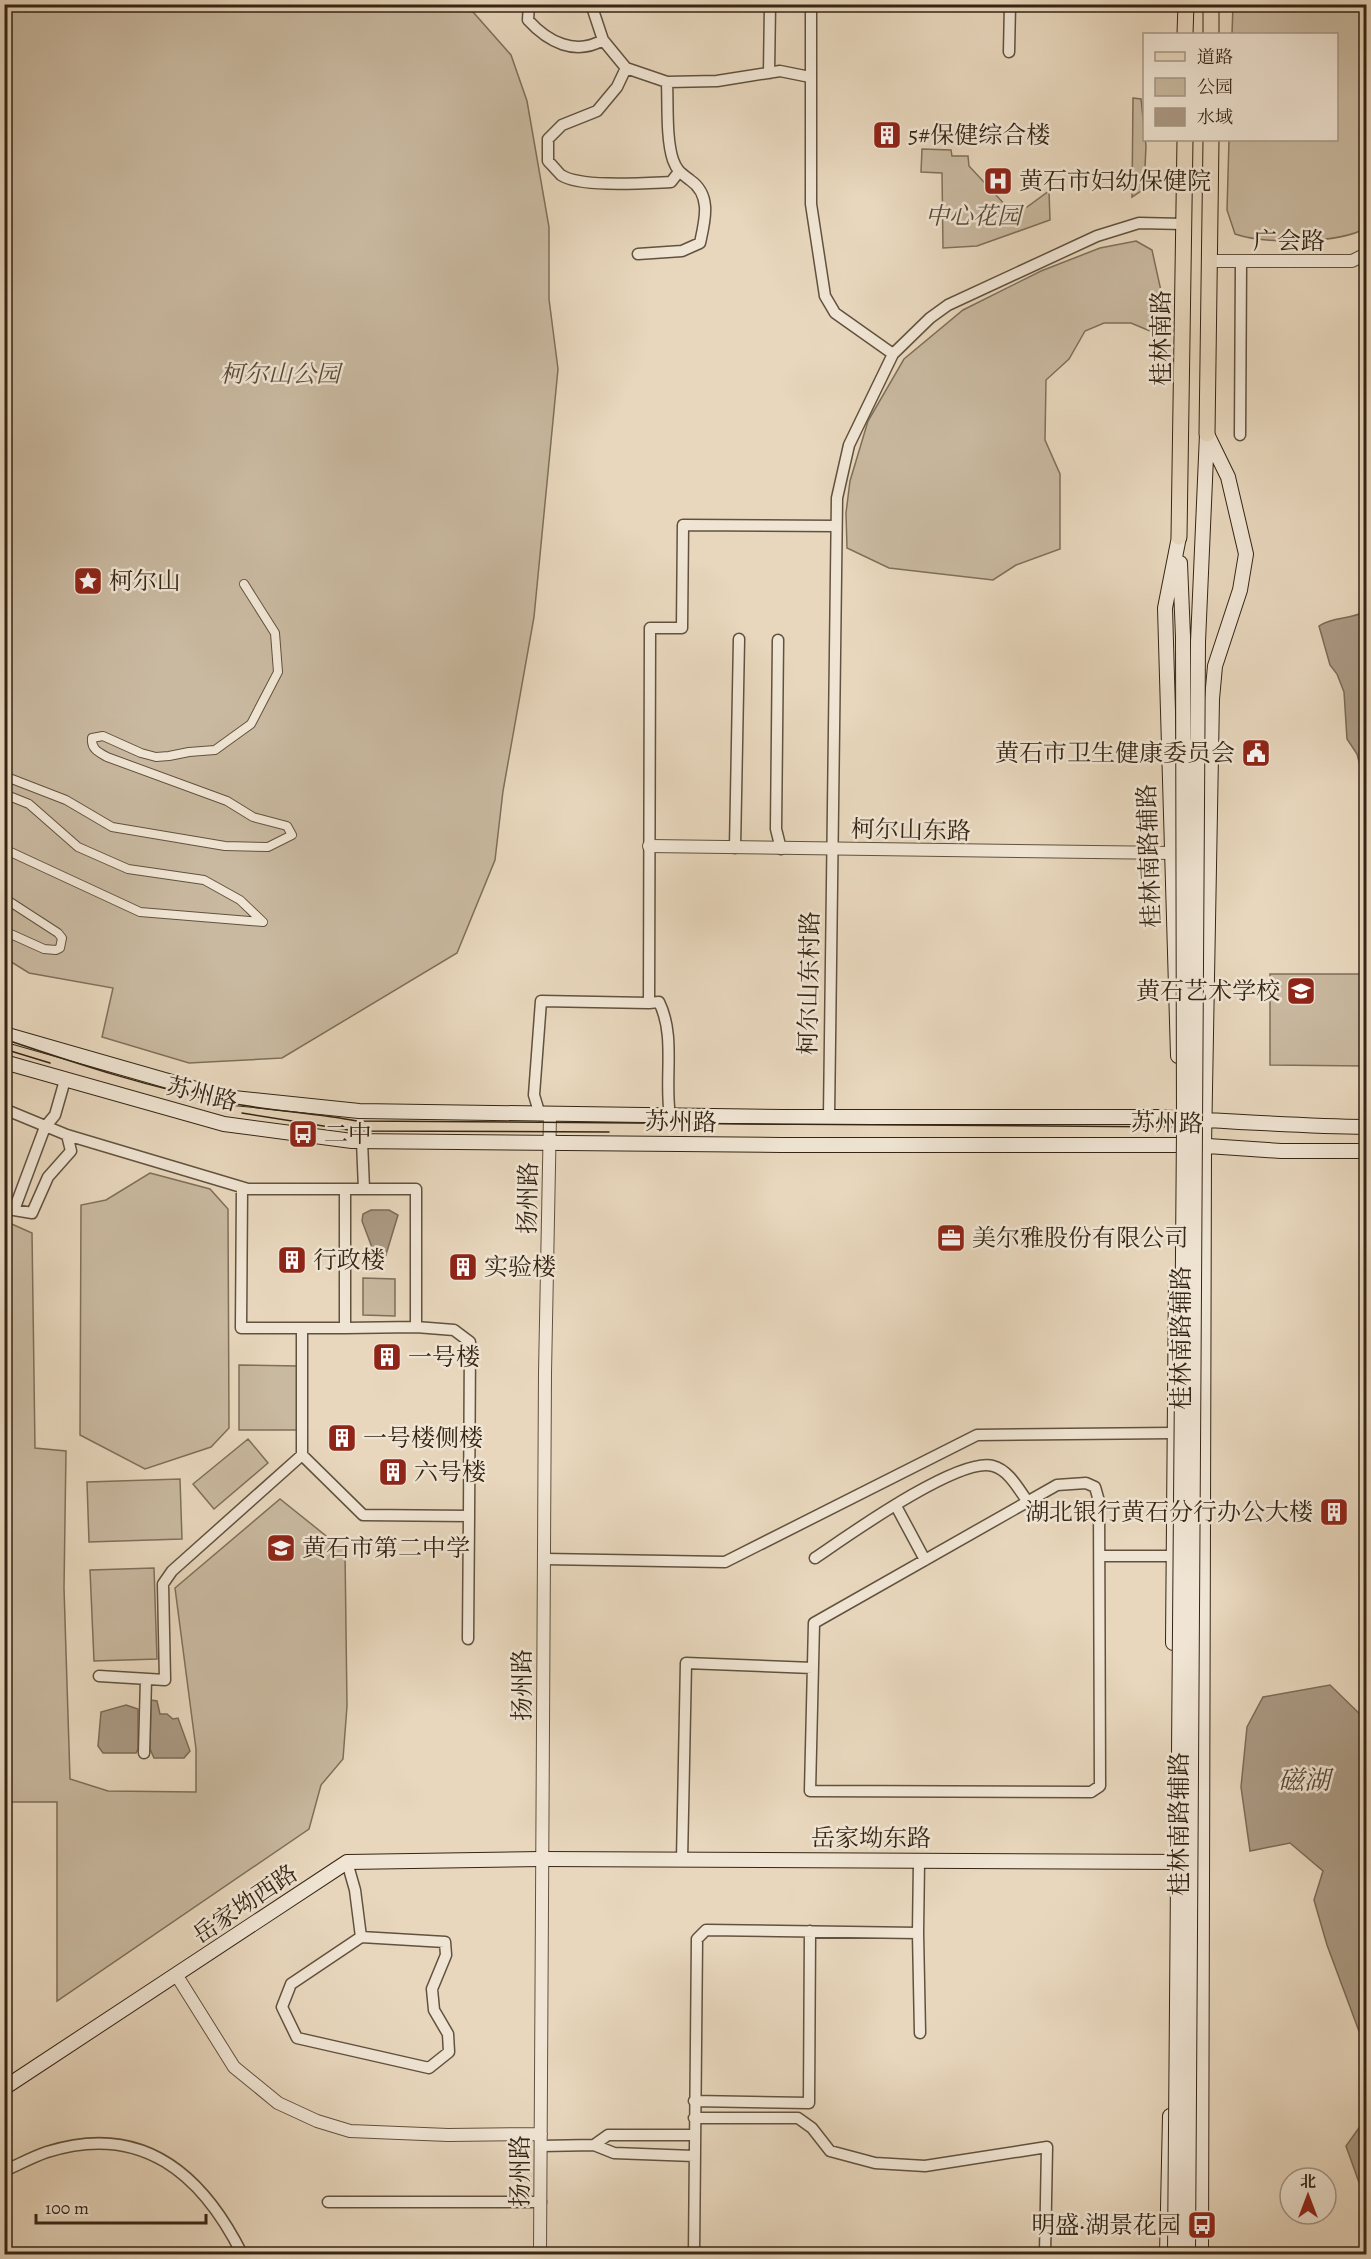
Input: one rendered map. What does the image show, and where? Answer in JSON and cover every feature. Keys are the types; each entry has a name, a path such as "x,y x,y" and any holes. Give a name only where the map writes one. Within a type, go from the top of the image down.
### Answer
{"main road":[{"path":"1185,33 1186,4"},
{"path":"1211,4 1211,33"},
{"name":"桂林南路","path":"1179,537 1185,141"},
{"name":"桂林南路","path":"1207,434 1211,141"},
{"path":"1188,2254 1198,642 1207,434"},
{"name":"桂林南路辅路","path":"1201,2254 1204,1118 1212,699 1215,666 1240,591 1246,554 1242,526 1228,477 1207,434"},
{"path":"1174,2254 1184,1128 1183,637 1179,537"},
{"name":"桂林南路辅路","path":"1167,2254 1174,1862 1173,1433 1179,1118 1165,608 1179,537"},
{"name":"苏州路","path":"4,1034 224,1097 359,1111 545,1115 1204,1118 1284,1126 1366,1126"},
{"name":"苏州路","path":"4,1062 224,1125 362,1142 1204,1145 1281,1151 1366,1151"},
{"path":"347,1862 542,1859"},
{"name":"岳家坳东路","path":"542,1859 1201,1863"},
{"name":"岳家坳西路","path":"4,2088 347,1862"}],"street":[{"path":"529,4 528,20 542,35 557,44 576,48 594,46 603,40"},
{"path":"591,4 603,40 626,68 668,82 717,81 780,71 810,77"},
{"path":"769,73 770,4"},
{"path":"811,4 812,204 825,296 835,313 893,354 930,318 948,305 1097,236 1139,223 1184,224"},
{"path":"1010,4 1010,52"},
{"path":"626,68 617,87 597,111 562,125 548,139 548,161 563,176 588,182 636,184 671,182 678,173"},
{"path":"638,254 682,250 700,243 705,218 704,194 691,180 678,173 672,158 668,82"},
{"name":"广会路","path":"1210,261 1352,261 1366,254"},
{"path":"1240,435 1241,262"},
{"name":"柯尔山东村路","path":"829,1117 838,485 846,455 893,354"},
{"path":"650,1003 650,628 682,628 683,525 836,526"},
{"path":"4,776 66,800 112,827 217,845 268,847 292,835 287,826 253,817 228,801 106,757 94,749 92,743 92,738 103,736 141,753 156,757 169,756 215,750 250,724 278,672 275,633 243,584"},
{"path":"735,848 740,639"},
{"path":"778,640 776,829 781,849"},
{"path":"4,794 28,804 78,847 128,869 204,880 240,900 263,922 140,912 4,849"},
{"name":"柯尔山东路","path":"650,846 1172,854"},
{"path":"4,898 58,933 62,938 60,948 44,949 4,931"},
{"path":"545,1115 534,1095 541,1002 659,1002 667,1018 667,1098 670,1116"},
{"path":"64,1080 55,1115 45,1127 9,1208 32,1213 48,1177 70,1151 67,1135"},
{"path":"4,1109 67,1135 242,1188 416,1189 416,1327"},
{"name":"扬州路","path":"540,2254 544,1559 550,1143 545,1115"},
{"path":"362,1142 364,1189"},
{"path":"242,1188 241,1328 416,1327 454,1330 470,1342 468,1639"},
{"path":"345,1189 345,1328"},
{"path":"302,1328 302,1455 363,1515 469,1516"},
{"path":"544,1559 724,1562 977,1435 1173,1433"},
{"path":"99,1676 165,1680 163,1584 172,1571 302,1455"},
{"path":"815,1558 942,1478 975,1465 994,1466 1009,1476 1028,1502"},
{"path":"1086,1483 1095,1487 1099,1501 1100,1556 1100,1786 1091,1792 810,1791 814,1623 1057,1485 1086,1483"},
{"path":"896,1506 925,1560"},
{"path":"1100,1556 1173,1556"},
{"path":"682,1860 686,1663 813,1668"},
{"path":"144,1753 146,1679"},
{"path":"919,1861 920,2033"},
{"path":"347,1862 355,1890 362,1936"},
{"path":"694,2254 697,1939 706,1930 918,1933"},
{"path":"810,1931 809,2103 812,2128"},
{"path":"362,1936 445,1942 446,1955 432,1989 434,2010 448,2034 449,2052 429,2068 297,2038 282,2007 291,1984 362,1936"},
{"path":"177,1976 234,2067 278,2103 317,2121 350,2131 541,2140 594,2145 614,2153 694,2156"},
{"path":"694,2101 809,2103"},
{"path":"694,2118 798,2118 812,2128 830,2151 875,2163 925,2166 1047,2147 1045,2254"},
{"path":"594,2145 608,2135 694,2135"},
{"path":"4,2171 47,2152 87,2145 115,2144 144,2152 181,2170 207,2196 243,2254"},
{"path":"328,2202 541,2202"}],"green space":[{"name":"柯尔山公园","path":"36,4 451,5 473,12 511,55 527,101 549,227 549,299 558,369 534,617 503,791 495,860 457,953 282,1058 189,1063 102,1037 113,988 29,973 5,958 4,13"},
{"path":"1233,5 1366,5 1366,228 1338,237 1301,241 1264,240 1235,234 1227,210 1229,141 1338,141 1338,33 1232,33"},
{"path":"1133,98 1141,99 1143,141 1145,141 1146,146 1144,189 1132,197"},
{"name":"中心花园","path":"922,149 951,150 952,156 968,156 969,166 1008,208 1027,207 1049,191 1050,220 977,246 943,248 942,173 921,172"},
{"path":"1136,241 1152,250 1163,300 1150,331 1131,323 1104,323 1085,331 1069,359 1046,380 1045,440 1060,474 1060,549 1016,565 993,580 889,568 847,548 846,513 850,481 868,421 904,359 963,310 1041,271 1100,248"},
{"path":"1270,974 1366,974 1366,1066 1270,1065"},
{"path":"150,1173 210,1189 228,1209 229,1428 211,1447 145,1469 80,1435 81,1205 106,1200"},
{"path":"5,1221 32,1233 35,1448 66,1451 64,1588 70,1779 108,1791 196,1792 196,1749 175,1588 280,1499 345,1551 347,1706 343,1759 321,1785 309,1829 57,2001 57,1802 5,1802"},
{"path":"363,1278 395,1279 395,1316 363,1315"},
{"path":"239,1365 299,1366 299,1430 239,1430"},
{"path":"248,1439 268,1463 214,1509 193,1484"},
{"path":"180,1479 182,1539 89,1542 87,1482"},
{"path":"154,1568 157,1659 94,1661 90,1570"}],"water":[{"path":"1366,611 1366,788 1357,754 1347,739 1344,692 1337,674 1330,665 1319,626"},
{"path":"371,1210 389,1210 398,1215 385,1258 376,1258 362,1221 363,1214"},
{"name":"磁湖","path":"1330,1685 1366,1720 1366,2050 1327,1945 1314,1900 1323,1871 1290,1843 1250,1851 1241,1787 1247,1727 1263,1697"},
{"path":"151,1700 157,1701 160,1714 167,1714 173,1719 178,1718 190,1751 184,1758 154,1758 150,1749"},
{"path":"126,1705 138,1709 138,1749 136,1753 103,1753 98,1746 101,1712"},
{"path":"1366,2124 1366,2202 1346,2146 1361,2125"}],"tram line":[{"path":"4,1039 173,1091 246,1106 357,1121 1179,1127 1189,1131 1193,1140 1194,1157 1186,2254"},
{"path":"4,1049 50,1063"},
{"path":"242,1113 355,1131 609,1132"}],"place":[{"name":"5#保健综合楼","path":"887,135"},
{"name":"黄石市妇幼保健院","path":"998,181"},
{"name":"柯尔山","path":"88,581"},
{"name":"黄石市卫生健康委员会","path":"1256,753"},
{"name":"黄石艺术学校","path":"1301,991"},
{"name":"二中","path":"303,1134"},
{"name":"美尔雅股份有限公司","path":"951,1238"},
{"name":"行政楼","path":"292,1260"},
{"name":"实验楼","path":"463,1267"},
{"name":"一号楼","path":"387,1357"},
{"name":"一号楼侧楼","path":"342,1438"},
{"name":"六号楼","path":"393,1472"},
{"name":"湖北银行黄石分行办公大楼","path":"1334,1512"},
{"name":"黄石市第二中学","path":"281,1548"},
{"name":"明盛·湖景花园","path":"1202,2225"}]}
